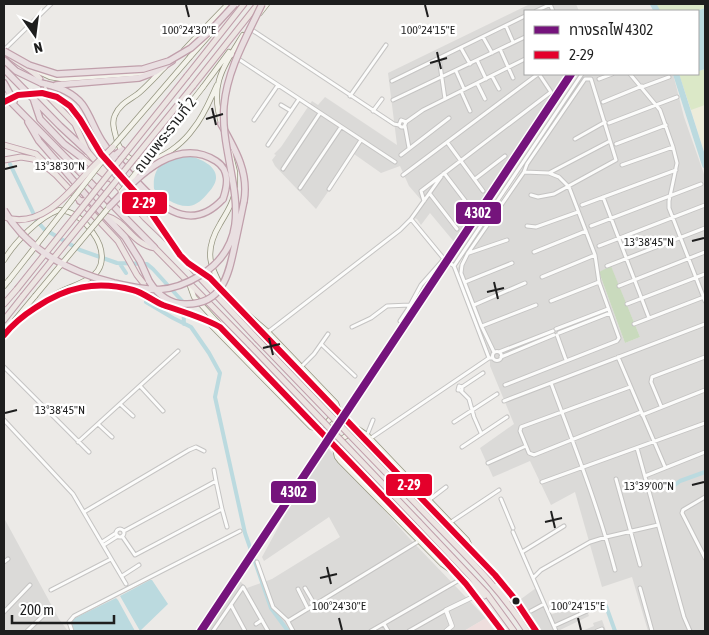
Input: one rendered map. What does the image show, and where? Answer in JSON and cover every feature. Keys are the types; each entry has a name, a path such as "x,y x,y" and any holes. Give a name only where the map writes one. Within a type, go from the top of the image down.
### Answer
{"highway":[{"path":"4,49 29,65 57,74 143,69 169,61 191,48 235,4"},
{"name":"ถนนพระรามที่ 2","path":"4,304 244,4"},
{"name":"ถนนพระรามที่ 2","path":"4,320 258,4"},
{"path":"4,210 21,234 46,255 72,268 106,280 146,289 164,290 184,284 211,268 227,250 232,238 236,218 236,200 224,125 226,91 236,61 262,4"},
{"path":"4,49 19,64 36,75 44,84 48,96 75,124 87,151"},
{"path":"44,84 65,85 139,78 155,72 176,58"},
{"path":"4,60 21,74 68,92 82,103 104,144 132,176 158,202 181,214 195,216 205,214 223,199 228,182 224,168 220,164 203,154 185,153 170,157 144,172 109,206"},
{"path":"4,69 33,100 87,151 146,218 172,244"},
{"path":"4,83 17,107"},
{"path":"4,102 14,96 31,92 57,97 73,108 102,156 149,207"},
{"path":"4,95 250,345 419,522 487,594 514,631"},
{"path":"33,100 40,120 64,144 116,184"},
{"path":"23,114 38,141 125,237 140,260 149,281 159,294 174,302 195,304 207,300 223,286 230,270 246,190 244,172 237,153 221,124"},
{"path":"4,145 36,154 113,235 134,269 159,303"},
{"path":"4,217 26,219 51,208 66,196 113,147"},
{"path":"114,156 122,150"},
{"path":"4,160 21,157 33,159 56,175"},
{"path":"132,176 172,244 187,263 257,339 487,578 527,631"},
{"path":"80,201 91,201"},
{"path":"106,216 115,219 141,244 154,248"},
{"path":"444,560 503,614"},
{"path":"487,578 529,613"}],"main road":[{"path":"228,4 176,58 139,93 124,103 115,115 114,129 122,150 132,159 144,162 172,150 186,139 198,123 231,54 243,35"},
{"name":"ถนนพระรามที่ 2","path":"4,286 113,147 235,4"},
{"name":"ถนนพระรามที่ 2","path":"4,335 109,206 267,4"},
{"path":"4,49 30,67 50,77 74,78 149,71 172,59 198,35"},
{"path":"217,85 216,104 235,172 235,189 229,209 211,240 209,256 212,268 226,293"},
{"path":"4,260 32,228 41,220 59,210 65,210 75,215 93,232 100,243 103,253 101,264 90,278 59,292 9,328"},
{"path":"187,263 206,274 226,293 301,367 338,406 338,409 319,428 311,427 204,318"},
{"path":"188,283 194,297 220,327 444,560 502,631"},
{"path":"59,292 86,285 108,285 139,292 159,303 197,315 220,327"},
{"path":"266,333 428,502 451,522 467,540 472,551"},
{"path":"459,577 442,564 337,457 335,448 343,438 358,429 369,436 529,613 536,631"}],"street":[{"path":"4,49 51,4"},
{"path":"538,10 550,4"},
{"path":"392,81 524,17"},
{"path":"506,26 513,42"},
{"path":"249,27 350,96 402,128 420,112 524,60"},
{"path":"483,37 492,53"},
{"path":"394,100 524,38"},
{"path":"350,96 386,45"},
{"path":"462,48 470,64"},
{"path":"500,49 513,78"},
{"path":"231,54 395,162"},
{"path":"439,58 445,99"},
{"path":"477,60 486,79"},
{"path":"456,71 470,110"},
{"path":"404,175 538,75"},
{"path":"424,200 421,191 551,92 540,75"},
{"path":"454,266 581,75"},
{"path":"599,79 609,75"},
{"path":"631,75 657,106 666,125 677,163 669,208 705,301"},
{"path":"492,76 499,89"},
{"path":"603,102 669,76"},
{"path":"501,357 496,352 482,326 461,269 468,253 585,79 591,79 607,123 616,160 569,187 546,196 538,197 531,195"},
{"path":"477,83 485,99"},
{"path":"254,120 278,84"},
{"path":"575,139 607,123 677,97"},
{"path":"268,145 299,99"},
{"path":"373,110 382,99"},
{"path":"281,105 290,111"},
{"path":"283,169 320,113"},
{"path":"400,155 449,118"},
{"path":"398,125 401,120 406,124 410,148"},
{"path":"616,144 666,125"},
{"path":"300,188 341,127"},
{"path":"329,189 361,140"},
{"path":"549,173 610,141"},
{"path":"447,142 483,191"},
{"path":"622,165 673,147"},
{"path":"475,179 505,156"},
{"path":"582,205 676,170"},
{"path":"505,385 618,339 599,282 595,255 569,187 559,177 549,173 524,172"},
{"path":"266,333 400,230 411,219 443,174"},
{"path":"443,174 472,211"},
{"path":"591,226 701,184"},
{"path":"430,194 457,230"},
{"path":"603,197 649,318"},
{"path":"599,246 705,205"},
{"path":"526,226 536,227 578,212"},
{"path":"411,219 444,259 454,266 491,358 497,361 501,357 609,311"},
{"path":"607,266 705,228"},
{"path":"534,252 586,230"},
{"path":"468,253 507,240"},
{"path":"619,286 705,252"},
{"path":"542,277 595,255"},
{"path":"400,322 421,285 444,259"},
{"path":"465,282 512,263"},
{"path":"627,304 705,274"},
{"path":"551,301 599,282"},
{"path":"474,305 525,284"},
{"path":"634,324 704,296"},
{"path":"352,327 371,318 387,306 411,305"},
{"path":"482,326 536,305"},
{"path":"504,401 705,324"},
{"path":"369,436 491,358 496,352 556,333"},
{"path":"556,333 566,360"},
{"path":"301,367 314,354 328,334"},
{"path":"321,344 355,376"},
{"path":"78,442 178,352"},
{"path":"618,357 665,467"},
{"path":"661,406 651,382 652,377 705,357"},
{"path":"4,367 88,452"},
{"path":"461,388 483,373"},
{"path":"455,380 469,399 481,433"},
{"path":"551,383 574,440 615,570"},
{"path":"140,386 163,412"},
{"path":"630,387 521,427 520,431 529,453 534,455 705,390"},
{"path":"454,422 498,394"},
{"path":"120,404 133,416"},
{"path":"462,447 507,417"},
{"path":"4,420 68,488 103,543 126,584"},
{"path":"369,436 373,420"},
{"path":"542,482 705,423"},
{"path":"98,424 112,437"},
{"path":"488,463 526,446"},
{"path":"84,512 189,450 196,447 204,451"},
{"path":"637,448 684,617 690,631"},
{"path":"646,476 705,452"},
{"path":"214,470 227,527"},
{"path":"616,478 640,565"},
{"path":"103,543 216,481"},
{"path":"428,502 446,487"},
{"path":"451,522 499,490"},
{"path":"705,497 682,513 704,551 705,558"},
{"path":"501,499 556,631"},
{"path":"124,531 120,528 119,535 132,554 136,554 222,510"},
{"path":"522,552 564,526"},
{"path":"533,578 541,570 590,542 658,526"},
{"path":"72,631 69,622 74,616 240,531"},
{"path":"288,621 420,541"},
{"path":"4,562 8,559"},
{"path":"51,590 111,559"},
{"path":"257,562 274,607 288,621 293,631"},
{"path":"122,576 139,565"},
{"path":"370,631 459,577"},
{"path":"4,612 30,585"},
{"path":"213,631 242,587 245,587 268,631"},
{"path":"298,588 308,609"},
{"path":"305,588 316,605"},
{"path":"640,588 652,631"},
{"path":"409,631 475,596"},
{"path":"529,613 544,604"},
{"path":"230,605 244,631"},
{"path":"446,610 452,626 446,631"},
{"path":"28,631 48,611"},
{"path":"554,626 587,611"},
{"path":"256,624 262,620"},
{"path":"384,624 388,631"},
{"path":"217,625 220,631"},
{"path":"597,631 602,629"}],"shaded area":[{"path":"530,4 576,4 579,10 524,10 524,75 565,75 455,243 430,213 421,225 417,219 410,217 422,201 409,186 400,166 381,173 354,154 316,209 275,166 272,160 276,155 274,154 281,147 312,101 318,105 325,97 397,145 388,73"},
{"path":"583,75 673,75 684,117 705,177 705,631 648,631 632,577 602,587 575,492 551,505 530,461 493,477 480,448 514,424 490,366 490,353 457,269","holes":["611,267 640,337 625,343 599,272"]},
{"path":"326,446 410,539 486,618 464,631 204,631 238,579 247,588 272,579 340,537 329,517 264,561 262,557 298,491"},
{"path":"4,518 59,619 68,631 4,631"},
{"path":"536,588 547,616 584,603 589,616 558,631 542,631 521,599"},
{"path":"486,618 494,631 464,631"},
{"path":"602,620 606,631 582,631 594,626 593,623"}],"green space":[{"path":"656,4 705,4 705,8 699,10 659,10"},
{"path":"705,69 705,105 691,110 679,75 699,75 699,71"},
{"path":"705,105 705,154 691,110"},
{"path":"611,266 640,337 625,343 599,272"}],"water":[{"path":"705,8 705,69 699,71 699,10"},
{"path":"186,155 201,160 212,168 216,179 214,186 204,197 197,203 189,206 175,203 154,189 155,174 161,165 172,158"},
{"path":"152,580 168,604 140,631 120,596"},
{"path":"116,598 135,631 74,631 73,619"}],"waterway":[{"path":"653,4 656,10"},
{"path":"676,75 705,165"},
{"path":"10,164 37,221 44,229 80,250 117,263 147,264 183,302 184,324"},
{"path":"120,264 126,273"},
{"path":"146,302 191,327 220,373 215,397 245,533 271,608 288,631"},
{"path":"671,488 680,481 705,472"},
{"path":"606,606 615,631"}],"rail line":[{"name":"4302","path":"201,631 570,75"}],"transit line":[{"name":"2-29","path":"4,102 18,95 42,93 57,97 70,106 101,154 143,201 180,255 210,278 495,575 514,598 536,631"},
{"name":"2-29","path":"4,335 31,311 58,295 70,290 94,286 119,287 133,290 163,305 199,317 220,327 444,560 466,584 502,631"}]}
